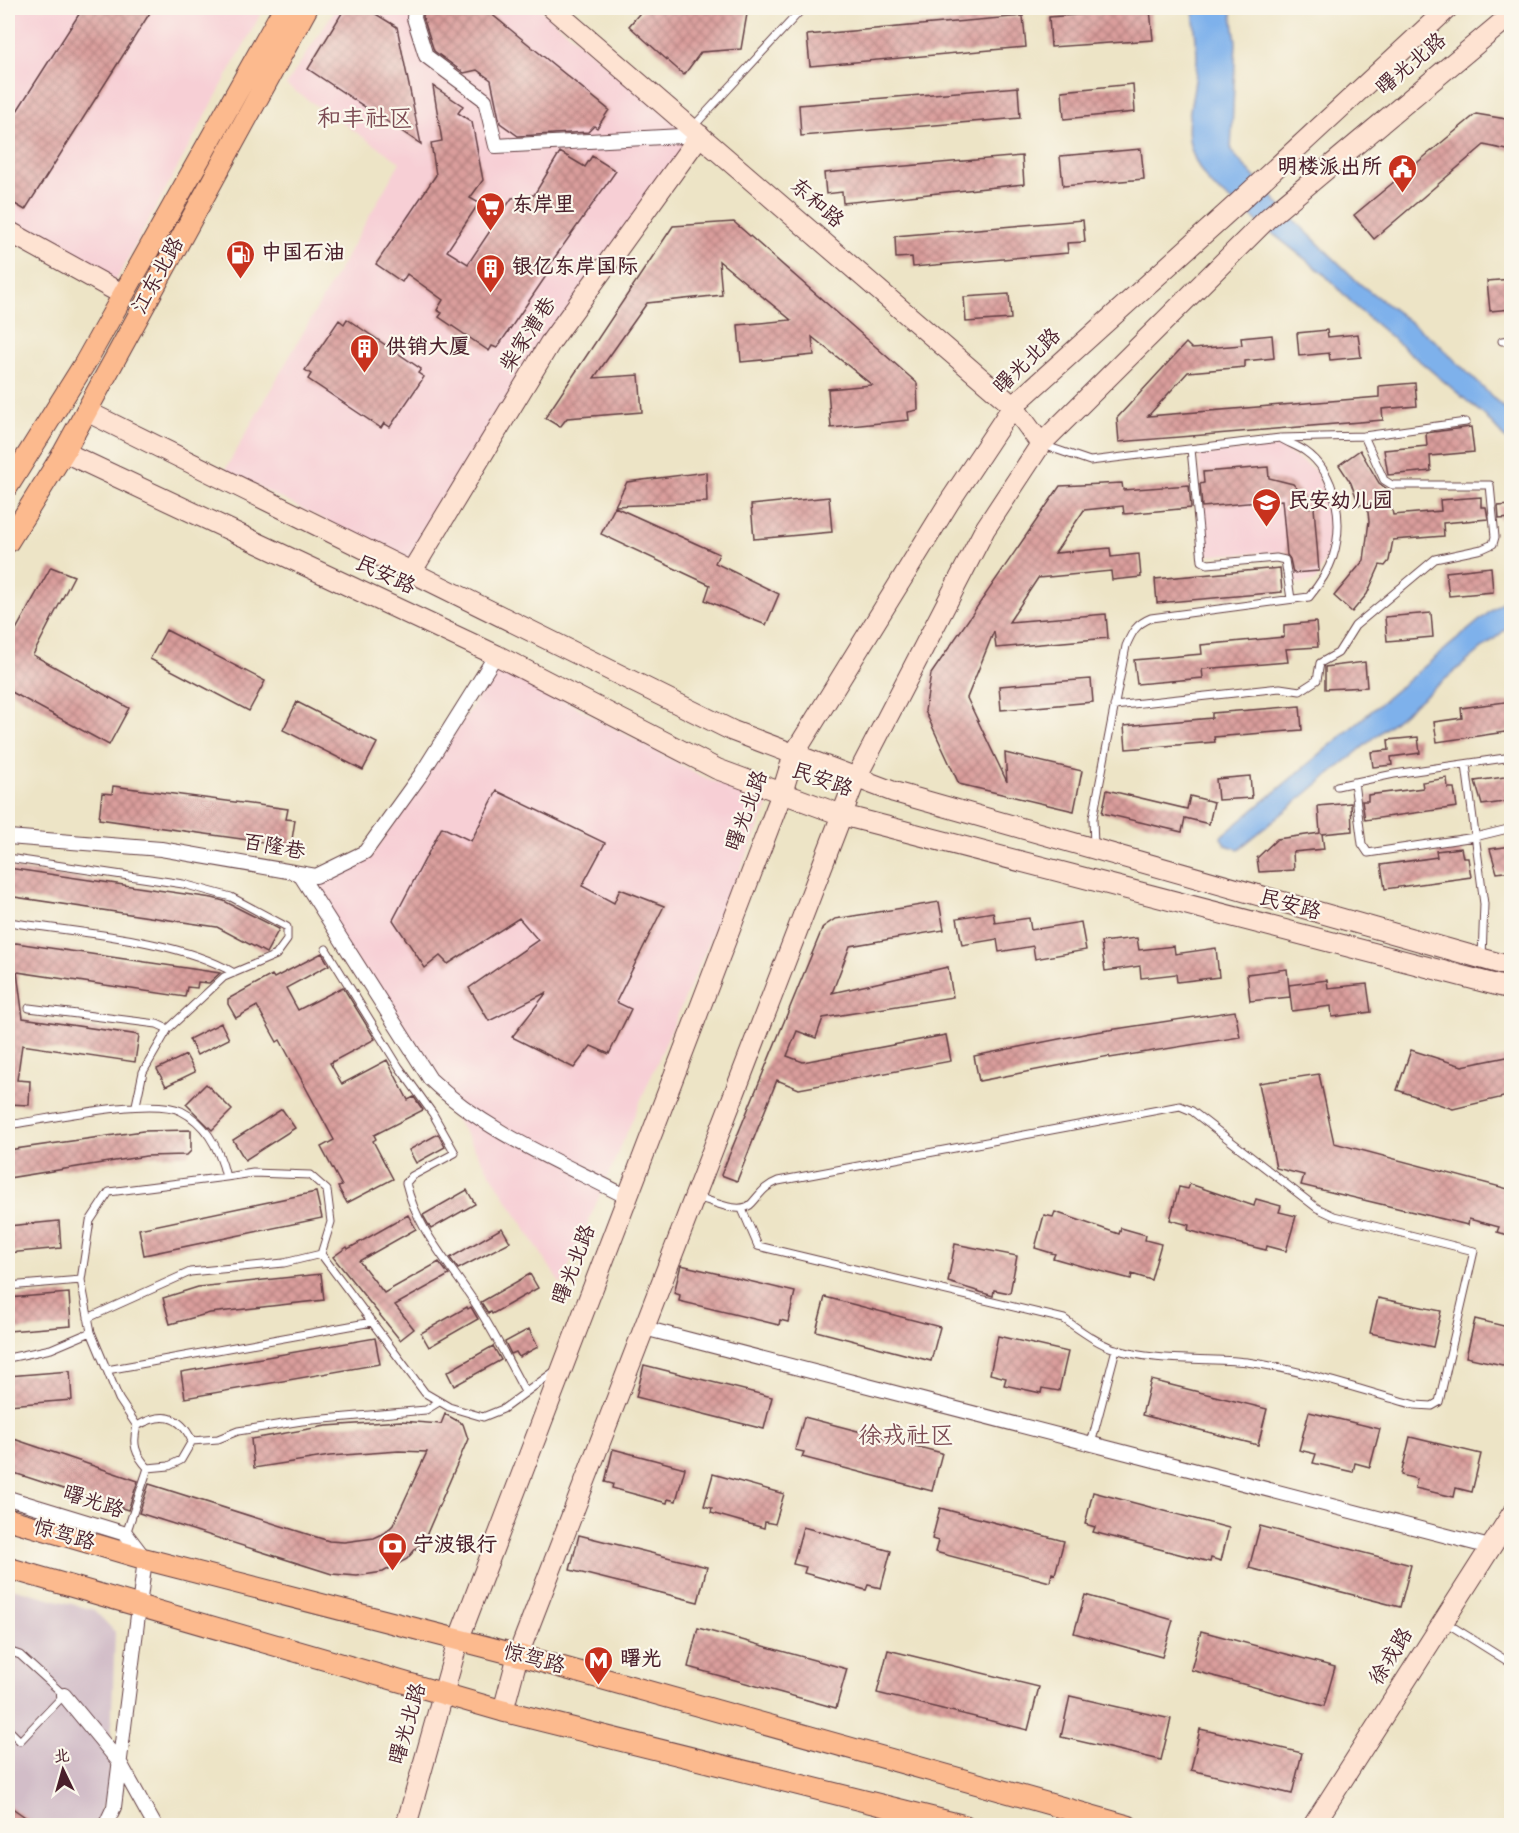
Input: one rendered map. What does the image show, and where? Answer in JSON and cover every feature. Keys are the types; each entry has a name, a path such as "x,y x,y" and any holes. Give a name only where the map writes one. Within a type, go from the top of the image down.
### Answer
{"main road":[{"name":"江东北路","path":"8,486 85,363 284,8"},
{"name":"江东北路","path":"8,542 64,452 307,8"},
{"name":"东和路","path":"552,8 1013,406 1041,444"},
{"name":"曙光北路","path":"406,1826 458,1641 782,793 794,754 950,501 1013,406 1238,203 1448,8"},
{"name":"曙光北路","path":"502,1711 518,1655 856,778 986,529 1041,444 1268,218 1512,14"},
{"name":"柴家漕巷","path":"412,572 550,343 696,131"},
{"path":"8,231 122,294"},
{"name":"民安路","path":"86,411 733,731 894,792 1512,967"},
{"name":"民安路","path":"64,452 496,655 717,769 842,815 1512,989"},
{"name":"徐戎路","path":"1313,1826 1512,1514"},
{"name":"惊驾路","path":"8,1519 145,1559 518,1655 1128,1826"},
{"path":"8,1568 502,1711 965,1826"}],"street":[{"path":"415,8 414,18 426,56 485,100 496,146 696,131"},
{"name":"百隆巷","path":"8,837 161,849 316,876 365,852 422,773 496,655"},
{"path":"298,873 430,1079 452,1101 476,1118 627,1197"},
{"path":"644,1328 1490,1547"},
{"name":"曙光路","path":"8,1498 126,1534 145,1559"},
{"path":"105,1826 114,1808 145,1559"},
{"path":"64,1695 120,1763 155,1826"}],"lane":[{"path":"696,131 803,8"},
{"path":"1502,341 1512,340"},
{"path":"1041,444 1090,461 1280,438 1364,436 1466,422"},
{"path":"1114,706 1280,688 1300,691 1317,680 1320,663 1338,653 1355,626 1435,559 1482,549 1492,544 1496,537 1490,485 1392,485 1383,480 1364,436"},
{"path":"1094,849 1093,818 1126,646 1132,631 1140,622 1151,618 1309,597 1326,573 1333,557 1337,504 1322,469 1306,452 1280,438"},
{"path":"1191,449 1202,561 1208,564 1276,558 1284,560 1292,599"},
{"path":"1337,786 1394,774 1512,758"},
{"path":"1466,765 1484,904 1482,959"},
{"path":"1354,782 1362,844 1368,853 1476,837 1512,828"},
{"path":"8,858 183,884 231,897 287,927 287,940 276,954 234,972 206,991 168,1029 143,1072 136,1105"},
{"path":"8,922 116,938 199,956 234,972"},
{"path":"326,949 399,1066 433,1114 455,1153 412,1176 406,1184 421,1225 476,1304 525,1392"},
{"path":"29,1008 157,1024 168,1029"},
{"path":"8,1125 136,1105 180,1110 204,1130 221,1155 225,1177"},
{"path":"695,1197 742,1209 750,1206 767,1186 777,1181 1180,1106 1192,1111 1317,1208 1334,1216 1474,1251 1439,1402 1432,1406 1415,1405 1282,1369 1247,1362 1156,1356 1116,1349 1087,1335 1064,1319 758,1246 742,1209"},
{"path":"148,1468 135,1452 134,1439 137,1426 119,1399 91,1332 81,1280 90,1221 109,1192 253,1173 310,1175 327,1190 331,1222 321,1254"},
{"path":"321,1254 425,1394 440,1402 483,1417 502,1409 563,1365"},
{"path":"88,1318 190,1272 284,1263 321,1254"},
{"path":"8,1286 81,1280"},
{"path":"107,1370 372,1322"},
{"path":"8,1358 51,1349 91,1332"},
{"path":"1091,1444 1116,1349"},
{"path":"192,1441 218,1439 238,1431 302,1421 426,1410 440,1402"},
{"path":"137,1426 150,1419 163,1416 186,1427 192,1441"},
{"path":"148,1468 169,1466 181,1460 192,1441"},
{"path":"126,1534 148,1468"},
{"path":"1443,1621 1512,1664"},
{"path":"8,1651 20,1655 64,1695 20,1741 8,1729"}],"shaded area":[{"path":"8,8 264,8 116,281 8,218"},
{"name":"东岸里","path":"336,8 539,8 693,138 409,563 225,470 400,162 286,85"},
{"name":"民安幼儿园","path":"1279,446 1315,470 1330,503 1328,553 1316,581 1293,584 1289,552 1207,555 1198,455"},
{"path":"500,665 709,780 771,799 561,1285 308,885 370,858"},
{"path":"8,1587 94,1610 115,1632 109,1790 96,1825 8,1825"}],"water":[{"path":"1193,8 1231,8 1236,42 1231,151 1284,210 1360,284 1434,340 1511,415 1511,445 1485,416 1359,310 1324,274 1210,184 1198,166 1189,137 1188,123 1197,59"},
{"path":"1511,594 1511,625 1239,849 1225,845 1221,837"}],"building":[{"path":"83,8 153,8 25,210 8,200 8,125"},
{"path":"345,8 366,8 397,27 421,144 308,69"},
{"path":"424,8 484,8 609,110 597,128 594,126 588,132 518,136 500,123 491,80 477,70 464,73 434,51 423,17"},
{"path":"644,8 748,8 741,49 701,52 684,75 629,26"},
{"path":"1150,9 1153,40 1051,47 1049,17"},
{"path":"1023,16 1026,47 810,66 807,35"},
{"path":"1133,84 1135,112 1064,119 1062,91"},
{"path":"433,86 463,106 458,113 472,122 483,180 470,198 479,203 447,251 468,264 512,198 534,195 560,152 585,167 592,156 616,171 543,274 546,276 497,348 492,346 489,351 439,317 442,313 437,310 443,300 407,274 402,282 376,264 436,175 431,143 442,141"},
{"path":"1018,87 1020,118 801,136 799,105"},
{"path":"1476,114 1512,120 1512,151 1484,145 1374,239 1354,215"},
{"path":"1141,149 1144,179 1063,186 1060,156"},
{"path":"1022,156 1024,184 843,203 842,192 826,194 824,173"},
{"path":"1083,220 1085,242 1067,243 1068,253 913,267 912,257 896,258 895,236"},
{"path":"734,222 917,383 918,410 908,412 909,420 831,428 828,389 872,385 812,337 814,355 741,362 738,325 791,320 719,261 722,295 647,303 594,378 639,375 642,412 567,418 560,427 545,418 673,226"},
{"path":"1512,279 1512,309 1490,311 1487,281"},
{"path":"1009,294 1011,319 966,322 964,297"},
{"name":"供销大厦","path":"347,319 421,369 418,373 424,377 390,427 384,423 381,428 308,379 311,374 305,370 339,320 344,324"},
{"path":"1327,330 1328,337 1358,334 1361,357 1330,360 1329,353 1299,356 1297,333"},
{"path":"1272,335 1274,358 1245,361 1245,367 1188,372 1148,416 1379,397 1379,386 1415,383 1417,406 1382,409 1383,420 1119,442 1117,418 1186,343 1192,349 1242,345 1241,338"},
{"path":"1471,427 1474,452 1430,456 1431,471 1388,475 1384,450 1427,446 1426,433"},
{"path":"1360,450 1379,483 1388,490 1393,515 1441,511 1440,500 1481,497 1481,507 1486,507 1488,519 1443,523 1444,536 1393,540 1389,561 1385,566 1380,565 1367,594 1352,612 1334,596 1364,560 1369,521 1367,504 1359,505 1351,483 1339,465"},
{"path":"1268,467 1269,478 1293,484 1302,494 1307,507 1314,507 1319,571 1293,573 1287,555 1282,500 1202,507 1200,484 1204,483 1203,472"},
{"path":"706,472 707,502 615,506 627,482"},
{"path":"1122,483 1123,490 1189,485 1191,508 1124,514 1123,506 1084,510 1055,553 1110,548 1111,557 1139,554 1141,577 1112,580 1111,571 1038,578 1009,622 1106,614 1108,638 996,648 994,631 967,698 1007,782 1005,753 1082,771 1074,811 959,784 925,711 931,674 1060,486"},
{"path":"829,497 832,532 754,539 751,505"},
{"path":"1512,505 1512,518 1499,519 1498,506"},
{"path":"615,507 719,554 715,563 779,594 766,625 705,600 710,585 601,534"},
{"path":"51,567 74,576 33,655 129,708 109,745 8,690 8,644"},
{"path":"1491,567 1493,592 1449,596 1446,572"},
{"path":"1280,568 1282,592 1157,603 1155,579"},
{"path":"1431,613 1433,637 1387,641 1385,617"},
{"path":"1316,622 1318,647 1286,649 1288,662 1202,669 1203,678 1137,684 1134,660 1202,654 1201,645 1284,637 1284,625"},
{"path":"166,630 265,681 249,711 150,659"},
{"path":"1365,662 1367,687 1325,689 1325,667"},
{"path":"1091,679 1093,702 1001,710 999,686"},
{"path":"1512,701 1512,731 1437,742 1434,722 1462,718 1461,708"},
{"path":"297,702 377,743 363,770 283,730"},
{"path":"1300,706 1302,730 1214,737 1215,742 1126,749 1124,726 1212,718 1212,713"},
{"path":"1418,737 1420,753 1391,757 1392,765 1373,767 1371,752 1389,750 1388,740"},
{"path":"1250,776 1252,798 1218,800 1216,779"},
{"path":"1512,776 1512,801 1482,805 1475,781"},
{"path":"1447,778 1448,788 1454,788 1457,807 1365,820 1362,801 1368,801 1368,795 1423,788 1422,782"},
{"path":"113,786 288,809 286,819 295,820 291,846 99,819 102,793 112,794"},
{"path":"1107,790 1187,809 1190,796 1214,802 1209,824 1185,818 1182,832 1102,813"},
{"path":"497,791 605,843 582,886 614,903 620,889 664,906 616,1002 631,1009 609,1054 591,1046 574,1068 512,1037 547,992 489,1021 469,988 538,940 519,918 448,964 440,956 425,968 393,920 442,827 471,841"},
{"path":"1351,803 1352,831 1322,834 1324,849 1293,852 1294,870 1259,872 1257,858 1277,839 1320,833 1318,806"},
{"path":"1512,846 1512,871 1497,873 1490,849"},
{"path":"1461,848 1463,858 1468,858 1471,877 1385,889 1381,865 1437,857 1436,851"},
{"path":"8,868 212,898 224,901 279,929 266,953 217,927 8,896"},
{"path":"939,902 944,930 850,946 832,993 948,967 953,997 823,1018 816,1038 797,1031 787,1056 803,1062 946,1035 951,1061 799,1089 777,1080 737,1181 721,1175 823,927 835,919"},
{"path":"993,912 995,923 1029,918 1031,930 1081,922 1086,950 1035,959 1033,946 999,952 997,939 962,945 957,918"},
{"path":"1137,938 1139,950 1174,946 1175,954 1216,948 1219,977 1177,982 1176,974 1141,978 1140,966 1105,971 1101,942"},
{"path":"16,943 220,973 209,983 198,982 197,988 187,987 185,997 17,972 23,1018 139,1035 135,1062 22,1045 17,1080 30,1081 29,1105 8,1104 8,945"},
{"path":"322,953 329,965 286,988 298,1010 343,987 375,1039 330,1063 342,1084 387,1060 408,1100 414,1097 423,1110 374,1135 376,1139 373,1141 393,1179 347,1203 338,1187 342,1186 321,1147 334,1140 280,1040 277,1042 257,1006 236,1018 228,1004 228,999 272,975 274,978"},
{"path":"1287,969 1290,997 1250,1001 1247,974"},
{"path":"1327,980 1328,988 1367,984 1371,1012 1332,1017 1331,1006 1292,1011 1289,985"},
{"path":"1235,1011 1240,1037 1110,1058 1109,1056 979,1081 974,1056 1089,1033"},
{"path":"221,1023 229,1039 197,1055 189,1039"},
{"path":"1411,1050 1462,1066 1512,1056 1512,1095 1453,1109 1397,1090"},
{"path":"186,1055 195,1072 166,1086 157,1069"},
{"path":"1319,1074 1334,1143 1512,1190 1512,1236 1497,1232 1499,1227 1469,1219 1468,1225 1301,1185 1304,1175 1276,1168 1259,1083"},
{"path":"206,1084 232,1110 212,1130 186,1104"},
{"path":"282,1109 295,1128 245,1160 233,1140"},
{"path":"191,1130 191,1151 187,1155 146,1156 8,1178 8,1150 143,1131"},
{"path":"438,1134 445,1147 416,1163 409,1150"},
{"path":"1190,1184 1254,1206 1256,1199 1281,1206 1279,1212 1296,1216 1286,1251 1267,1246 1266,1250 1216,1238 1188,1230 1189,1225 1170,1220 1179,1187 1188,1189"},
{"path":"467,1190 475,1204 431,1229 423,1215"},
{"path":"316,1192 322,1218 144,1255 139,1229"},
{"path":"1055,1212 1119,1234 1121,1228 1146,1235 1145,1240 1161,1244 1151,1280 1132,1274 1131,1279 1081,1266 1053,1258 1055,1254 1035,1248 1044,1215 1053,1217"},
{"path":"408,1215 416,1229 359,1261 384,1293 439,1262 449,1275 395,1305 414,1329 400,1340 333,1257 347,1247 348,1249"},
{"path":"59,1221 61,1248 8,1253 8,1226"},
{"path":"502,1228 510,1242 458,1269 450,1258"},
{"path":"955,1244 1017,1256 1010,1293 994,1290 993,1296 948,1282"},
{"path":"681,1265 795,1292 788,1322 780,1320 779,1325 679,1301 680,1295 674,1293"},
{"path":"321,1274 324,1300 210,1313 170,1324 163,1298 198,1287"},
{"path":"530,1274 538,1288 492,1314 488,1313 481,1302"},
{"path":"69,1293 71,1326 8,1331 8,1298"},
{"path":"825,1297 940,1327 931,1361 816,1331"},
{"path":"1378,1298 1441,1311 1433,1347 1370,1333"},
{"path":"467,1307 468,1309 471,1307 478,1319 429,1347 421,1333"},
{"path":"1475,1319 1512,1328 1512,1367 1466,1357"},
{"path":"529,1329 538,1347 519,1357 516,1352 511,1354 505,1342"},
{"path":"998,1336 1068,1352 1059,1391 1042,1388 1041,1393 1004,1385 1006,1378 990,1374"},
{"path":"375,1338 380,1364 185,1398 181,1372"},
{"path":"493,1346 501,1360 454,1386 447,1372"},
{"path":"644,1365 772,1397 764,1429 636,1397"},
{"path":"70,1371 72,1400 8,1405 8,1376"},
{"path":"1151,1380 1267,1409 1258,1445 1142,1415"},
{"path":"1309,1412 1380,1429 1370,1467 1355,1463 1353,1472 1313,1463 1316,1454 1299,1450"},
{"path":"445,1414 463,1424 468,1439 425,1538 407,1559 383,1572 357,1576 332,1574 139,1513 149,1484 329,1541 344,1542 374,1538 385,1533 393,1525 427,1452 399,1451 330,1456 254,1468 251,1439 326,1426 401,1421 441,1424"},
{"path":"804,1417 942,1453 932,1491 802,1457 804,1452 795,1450"},
{"path":"8,1437 138,1481 128,1510 8,1471"},
{"path":"1410,1437 1481,1454 1472,1492 1456,1488 1454,1497 1415,1488 1417,1479 1401,1475"},
{"path":"613,1449 685,1468 676,1501 668,1499 667,1503 612,1488 613,1484 605,1482"},
{"path":"713,1474 784,1494 775,1524 765,1522 764,1528 711,1513 712,1508 704,1506"},
{"path":"1093,1492 1229,1528 1221,1561 1211,1558 1210,1562 1093,1532 1095,1527 1085,1524"},
{"path":"940,1508 1064,1541 1055,1574 1052,1573 1050,1582 935,1552 938,1541 932,1539"},
{"path":"1260,1526 1411,1565 1400,1607 1249,1568"},
{"path":"803,1527 891,1551 881,1588 868,1585 866,1590 804,1573 806,1567 793,1564"},
{"path":"579,1535 707,1567 698,1602 570,1570"},
{"path":"1085,1595 1173,1620 1162,1657 1074,1633"},
{"path":"698,1628 847,1669 836,1708 688,1667"},
{"path":"1201,1631 1335,1667 1324,1706 1191,1670"},
{"path":"888,1650 1039,1687 1028,1730 877,1693"},
{"path":"1070,1696 1171,1719 1161,1760 1061,1737"},
{"path":"1200,1729 1302,1753 1292,1794 1191,1770"},
{"path":"8,1805 38,1826 8,1826"}],"place":[{"name":"明楼派出所","path":"1403,194"},
{"name":"东岸里","path":"491,232"},
{"name":"中国石油","path":"240,280"},
{"name":"银亿东岸国际","path":"491,294"},
{"name":"供销大厦","path":"365,374"},
{"name":"民安幼儿园","path":"1267,528"},
{"name":"宁波银行","path":"392,1572"},
{"name":"曙光","path":"599,1686"}],"district":[{"name":"和丰社区","path":"365,120"},
{"name":"徐戎社区","path":"906,1437"}]}
